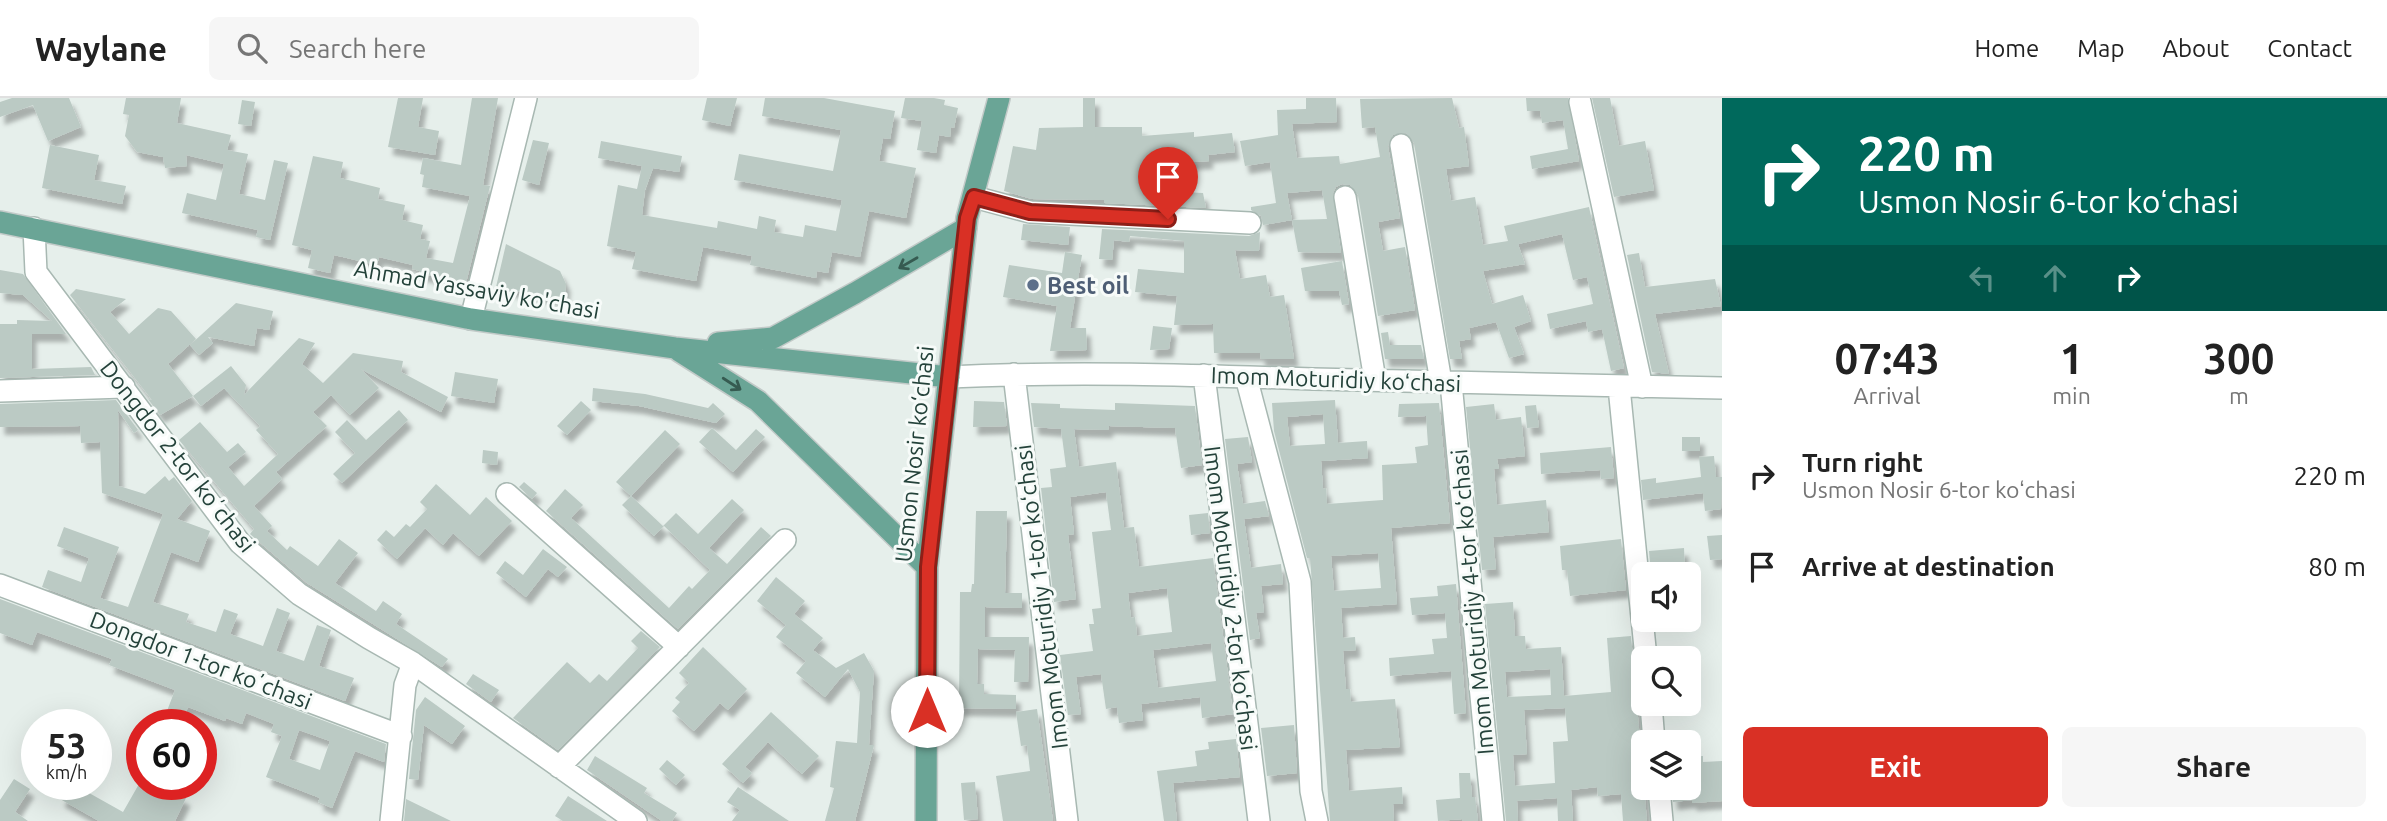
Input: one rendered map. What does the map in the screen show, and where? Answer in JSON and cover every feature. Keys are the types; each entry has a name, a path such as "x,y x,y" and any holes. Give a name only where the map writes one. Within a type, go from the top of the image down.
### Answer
{"main road":[{"name":"Usmon Nosir ko‘chasi","path":"926,821 928,567 967,218 999,98"},
{"name":"Ahmad Yassaviy ko'chasi","path":"0,222 471,319 675,348 949,377"},
{"path":"675,348 773,338 966,228"},
{"path":"675,348 758,401 928,567"}],"street":[{"path":"471,319 526,98"},
{"path":"1580,102 1642,387"},
{"name":"Imom Moturidiy 4-tor koʻchasi","path":"1401,145 1446,383 1493,821"},
{"path":"974,197 1030,212 1250,223"},
{"path":"1345,197 1375,380"},
{"name":"Dongdor 2-tor koʼchasi","path":"34,229 36,272 240,543 299,594 413,663 633,820"},
{"name":"Imom Moturidiy koʻchasi","path":"949,377 1014,374 1203,375 1722,388"},
{"name":"Imom Moturidiy 1-tor koʻchasi","path":"1014,374 1067,821"},
{"name":"Imom Moturidiy 2-tor koʻchasi","path":"1203,375 1259,821"},
{"path":"1246,377 1300,582 1311,791 1317,821"},
{"path":"0,391 124,387"},
{"path":"1619,387 1645,646"},
{"path":"507,494 678,647"},
{"path":"559,767 785,540"},
{"name":"Dongdor 1-tor koʼchasi","path":"0,585 401,736"},
{"path":"391,821 405,685 413,663"},
{"path":"1660,800 1662,821"}],"building":[{"path":"12,98 69,98 81,127 48,141 33,105 0,117 0,102"},
{"path":"126,98 181,98 177,123 231,135 227,150 248,154 239,194 265,200 274,160 288,163 270,240 256,237 258,230 182,213 187,193 216,200 224,164 186,155 187,166 165,168 163,157 137,152 125,136 129,115 123,114"},
{"path":"398,98 423,98 418,127 439,131 435,155 388,147"},
{"path":"472,98 498,98 483,185 490,186 466,283 419,273 420,271 412,269 413,265 379,257 377,265 334,255 330,273 308,268 312,250 292,245 313,156 343,162 340,178 380,188 378,199 405,205 402,220 423,225 420,239 430,241 426,258 453,263 470,196 422,187 424,175 420,174 423,158 461,165"},
{"path":"707,98 737,98 730,126 702,120"},
{"path":"765,98 824,98 895,111 890,139 883,138 879,161 916,168 906,218 869,211 860,257 832,252 828,273 817,271 816,278 750,265 752,256 703,247 696,281 632,269 636,252 607,246 618,185 637,189 642,166 598,158 601,141 682,156 679,172 653,168 645,190 642,215 717,228 718,221 757,229 759,216 776,220 774,232 803,237 805,225 836,231 842,200 734,180 739,154 833,171 841,130 762,116"},
{"path":"905,98 945,100 944,105 958,108 950,137 939,135 936,153 917,150 922,121 901,118"},
{"path":"1083,98 1095,98 1095,127 1142,127 1142,136 1194,132 1194,137 1232,133 1235,152 1208,155 1209,161 1163,164 1166,191 1203,193 1206,208 1104,203 1104,200 1032,199 1004,191 1013,146 1036,150 1039,128 1083,127"},
{"path":"1306,98 1336,98 1337,122 1292,124 1297,158 1339,156 1340,164 1380,157 1375,127 1362,128 1360,99 1452,98 1459,128 1464,127 1469,166 1446,169 1451,201 1475,197 1483,245 1508,241 1504,226 1589,207 1624,368 1611,371 1602,329 1588,332 1586,321 1550,329 1547,314 1593,304 1587,277 1573,280 1562,234 1518,244 1525,264 1483,271 1492,304 1523,295 1531,321 1514,327 1524,354 1509,358 1496,322 1469,328 1471,339 1459,341 1462,359 1450,359 1414,143 1406,133 1393,135 1388,146 1400,218 1378,222 1383,251 1405,247 1415,310 1378,316 1358,195 1350,185 1342,184 1336,187 1333,193 1341,253 1298,252 1292,220 1263,225 1261,216 1251,210 1251,207 1276,203 1270,162 1245,166 1240,141 1278,135 1277,110 1306,109","holes":["1322,190 1327,219 1292,220 1287,193"]},
{"path":"1526,98 1568,98 1579,161 1532,169 1530,156 1568,149 1563,120 1542,123 1540,111 1527,111"},
{"path":"1592,98 1610,98 1619,146 1645,141 1654,190 1614,197"},
{"path":"242,100 255,102 251,126 238,124"},
{"path":"533,140 549,143 539,185 522,180"},
{"path":"50,145 99,155 94,180 126,186 122,204 42,188"},
{"path":"1023,224 1070,227 1068,245 1021,240"},
{"path":"1102,229 1249,236 1260,232 1259,251 1235,250 1240,279 1266,275 1270,297 1284,295 1294,359 1261,359 1260,353 1214,353 1213,324 1174,325 1177,296 1135,292 1138,269 1184,273 1184,241 1130,236 1129,242 1114,240 1112,260 1099,259"},
{"path":"506,244 560,271 566,284 565,294 556,298 496,287"},
{"path":"1065,252 1082,255 1070,328 1086,328 1087,350 1050,351 1057,306 1003,297 1009,265 1062,273"},
{"path":"1639,253 1645,287 1715,279 1721,306 1655,314 1669,374 1652,372 1627,255"},
{"path":"1342,261 1349,304 1342,305 1339,291 1305,291 1301,268"},
{"path":"0,270 23,274 66,334 32,334 32,369 91,367 95,375 0,378 0,324 17,324 17,320 52,321 23,295 0,293"},
{"path":"76,289 126,299 110,312 129,334 158,308 171,311 196,339 168,364 193,396 160,415 148,399 152,400 70,295"},
{"path":"236,303 273,311 269,330 257,328 254,346 208,337 213,343 199,355 190,345"},
{"path":"1153,326 1172,328 1169,349 1150,350"},
{"path":"1388,332 1390,345 1421,345 1424,359 1385,359 1381,333"},
{"path":"299,338 315,343 302,364 323,383 353,353 403,361 401,372 448,397 441,412 361,369 379,388 350,415 331,395 313,412 327,426 276,472 282,479 254,506 272,526 267,531 287,550 290,546 318,566 339,539 358,553 335,583 376,611 383,601 402,614 396,624 448,659 442,667 307,583 250,534 254,529 179,440 200,422 227,452 238,443 246,452 228,467 244,486 278,454 256,430 260,426 224,388 201,406 193,396 231,366 246,385 244,395"},
{"path":"455,372 498,379 494,403 451,396"},
{"path":"593,388 645,394 708,408 713,403 725,414 716,423 639,406 592,401"},
{"path":"116,400 138,430 134,433 118,410 119,486 145,494 165,476 169,481 174,477 192,501 177,519 210,531 198,562 171,552 153,602 189,614 186,622 216,632 224,609 238,614 230,634 263,646 277,608 290,613 276,651 304,661 317,625 331,630 319,666 354,678 345,701 42,587 48,570 81,582 89,558 57,546 64,527 119,547 100,598 128,607 163,514 102,493 100,442 81,443 80,426 0,427 0,404"},
{"path":"1335,400 1338,443 1367,441 1368,458 1321,461 1327,504 1383,500 1382,465 1417,463 1415,447 1428,445 1426,416 1398,417 1399,404 1439,403 1450,523 1391,528 1397,604 1341,608 1343,638 1355,637 1356,650 1343,651 1346,689 1350,689 1351,702 1395,699 1400,747 1346,750 1349,791 1402,787 1403,804 1393,804 1394,821 1330,821 1310,558 1307,558 1274,431 1272,403","holes":["1323,414 1325,444 1290,446 1287,417","1378,553 1381,588 1334,591 1331,556"]},
{"path":"581,401 591,410 567,435 557,426"},
{"path":"974,401 1004,402 1007,426 973,427"},
{"path":"1031,403 1060,404 1060,408 1115,410 1115,403 1195,406 1202,465 1181,468 1175,428 1109,426 1108,430 1074,429 1079,467 1116,462 1124,528 1134,527 1139,567 1213,558 1233,714 1202,718 1200,697 1141,704 1143,720 1119,723 1117,707 1106,709 1101,674 1076,677 1081,714 1068,715 1060,655 1093,651 1089,624 1094,624 1092,609 1101,608 1092,532 1111,530 1106,492 1070,497 1074,534 1068,535 1076,599 1054,602 1041,488 1052,487 1050,469 1066,467 1061,429 1034,427","holes":["1167,588 1172,632 1137,636 1135,617 1131,618 1128,593","1211,643 1216,681 1158,688 1153,650"]},
{"path":"1494,404 1496,420 1521,417 1525,456 1497,459 1499,469 1494,469 1497,505 1546,500 1549,532 1493,537 1496,569 1482,570 1466,407"},
{"path":"1536,405 1539,427 1527,428 1525,406"},
{"path":"399,410 408,420 342,483 333,474 355,453 335,432 347,420 366,440"},
{"path":"712,428 736,450 756,429 765,437 733,472 699,442"},
{"path":"665,430 680,444 631,496 616,482"},
{"path":"1248,437 1252,462 1237,464 1243,504 1265,501 1269,516 1244,519 1251,568 1281,564 1283,584 1261,586 1264,612 1256,613 1260,638 1250,640 1225,439"},
{"path":"1682,437 1700,437 1700,451 1682,451"},
{"path":"1611,447 1614,478 1601,479 1600,470 1541,474 1540,453"},
{"path":"483,450 498,452 497,465 482,463"},
{"path":"1714,456 1716,477 1722,477 1721,509 1705,511 1703,493 1643,500 1641,480 1656,478 1656,483 1701,477 1699,457"},
{"path":"524,482 537,493 532,499 519,487"},
{"path":"436,484 470,515 486,497 512,521 479,556 453,533 443,545 425,528 397,559 377,540 386,530 394,537 406,524 410,527 427,509 420,502"},
{"path":"565,489 583,505 571,518 669,608 689,586 692,589 710,570 664,526 654,536 622,505 631,496 663,526 676,513 698,534 732,499 744,510 709,548 727,564 761,527 771,536 678,629 546,511"},
{"path":"976,511 1007,511 1005,593 1022,593 1022,608 985,607 985,637 1029,637 1028,682 1014,682 1015,650 978,649 977,684 984,684 984,694 1016,695 1016,709 959,708 960,592 971,592 974,584"},
{"path":"1208,513 1210,533 1191,535 1189,515"},
{"path":"1722,535 1722,559 1710,560 1707,536"},
{"path":"1621,539 1626,590 1570,596 1567,570 1562,570 1560,546"},
{"path":"1684,548 1685,562 1650,562 1649,551"},
{"path":"543,549 567,567 558,577 548,569 526,597 496,573 505,561 523,575"},
{"path":"776,577 805,601 794,614 823,638 813,650 836,668 864,653 874,671 869,745 874,745 855,821 825,821 834,788 830,787 836,741 857,743 860,692 848,669 825,697 796,673 806,661 776,637 786,625 757,601"},
{"path":"1456,584 1466,713 1454,714 1451,671 1390,676 1389,658 1434,654 1432,639 1447,638 1445,613 1412,615 1410,598 1438,596 1437,586"},
{"path":"0,599 386,744 384,762 355,751 332,808 318,802 320,798 266,777 282,736 271,732 274,724 246,713 242,724 217,718 217,709 168,709 175,690 109,665 112,659 37,632 32,645 0,633","holes":["299,730 330,741 320,770 289,759"]},
{"path":"1513,602 1515,636 1525,636 1526,649 1561,647 1564,696 1611,692 1607,638 1631,636 1631,716 1638,716 1639,730 1631,730 1631,800 1645,800 1647,821 1623,821 1621,794 1598,796 1597,787 1571,790 1573,821 1558,821 1557,798 1517,801 1518,821 1506,821 1485,604","holes":["1550,669 1551,695 1507,697 1505,672","1565,708 1568,741 1553,742 1555,783 1515,786 1513,755 1527,754 1524,710"]},
{"path":"641,631 660,647 558,750 513,718 567,662 590,683 599,674 607,681 638,648 631,641"},
{"path":"703,647 747,689 728,710 720,703 694,731 672,711 680,702 675,698 689,683 679,673"},
{"path":"473,674 499,690 491,702 466,684"},
{"path":"425,697 465,726 452,744 424,725 418,780 409,779 416,710"},
{"path":"1037,709 1053,821 1003,821 996,776 1030,771 1027,745 1021,746 1016,712"},
{"path":"771,712 819,756 802,774 768,742 745,767 752,773 743,783 722,764"},
{"path":"1294,725 1297,773 1267,776 1261,728"},
{"path":"1236,739 1240,777 1173,783 1177,821 1164,821 1157,771 1197,766 1195,751 1209,749 1208,742"},
{"path":"595,756 647,788 644,793 677,813 672,821 662,821 587,770"},
{"path":"1701,756 1703,762 1722,761 1722,801 1692,803 1692,800 1701,800"},
{"path":"667,760 685,775 676,785 659,769"},
{"path":"1459,773 1470,773 1478,821 1438,821 1436,800 1460,798"},
{"path":"14,779 21,783 23,800 15,812 28,821 0,821 0,800"},
{"path":"975,782 978,819 964,820 961,783"},
{"path":"738,787 789,821 732,821 740,810 727,802"},
{"path":"568,796 607,821 563,821 555,816"},
{"path":"406,799 451,821 404,821"},
{"path":"62,800 102,800 123,812 130,800 185,800 175,821 99,821"}],"place":[{"name":"Best oil","path":"1033,285"}],"route":[{"path":"927,711 928,567 967,218 974,197 1030,212 1168,219"}]}
